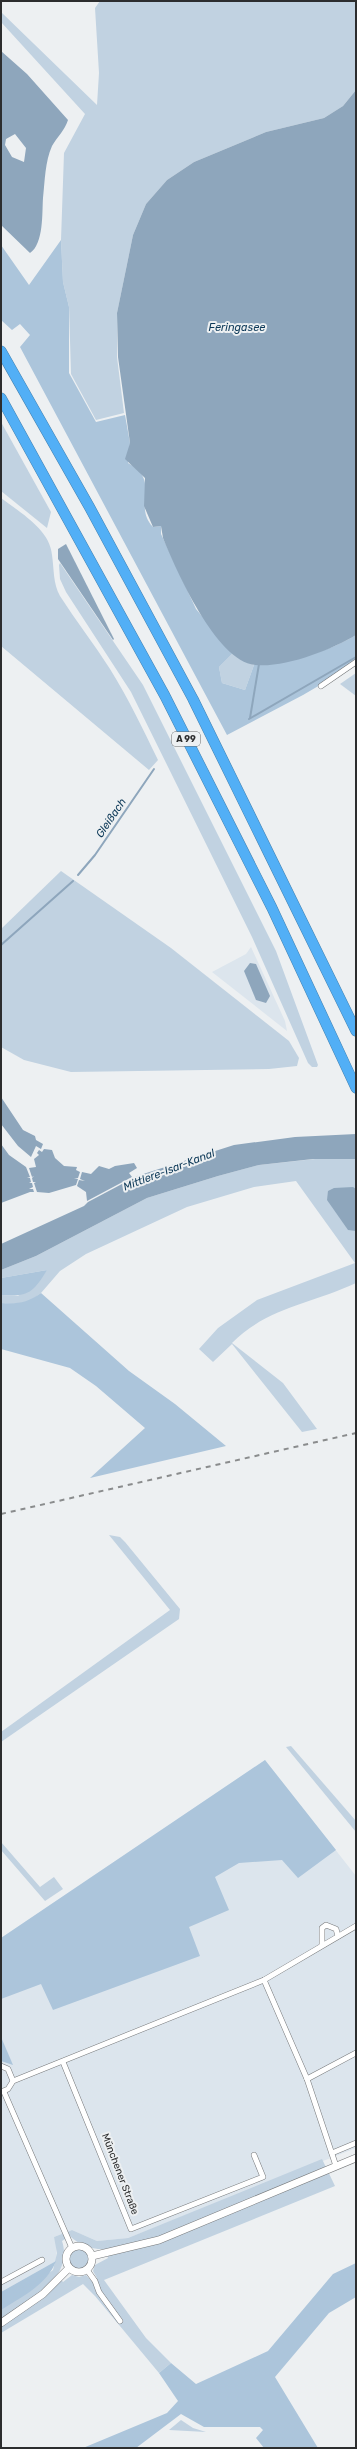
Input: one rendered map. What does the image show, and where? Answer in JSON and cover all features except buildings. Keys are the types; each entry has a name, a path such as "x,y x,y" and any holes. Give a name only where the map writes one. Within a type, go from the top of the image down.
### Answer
{"highway":[{"name":"A 99","path":"1,351 90,508 193,699 356,1031"},
{"name":"A 99","path":"1,398 70,520 164,696 272,908 356,1088"}],"main road":[{"path":"92,2256 159,2240 356,2158"},
{"path":"83,2246 92,2256 92,2262 87,2270 78,2272 69,2268 66,2257 72,2248 83,2246"},
{"path":"1,2323 43,2294 69,2268"}],"street":[{"path":"321,686 356,662"},
{"path":"322,1945 322,1928 326,1925 336,1929 338,1936"},
{"path":"72,2248 2,2092 8,2089 13,2081 264,1980 356,1926"},
{"path":"264,1980 307,2080 336,2166"},
{"path":"307,2080 356,2053"},
{"name":"Münchener Straße","path":"63,2062 130,2228 263,2177 254,2155"},
{"path":"1,2066 8,2069 13,2081"},
{"path":"332,2153 356,2143"},
{"path":"1,2282 42,2260"},
{"path":"87,2270 95,2281 99,2292 120,2321"}],"shaded area":[{"path":"100,1 356,1 356,90 343,106 324,118 266,132 194,162 167,180 146,204 133,235 117,313 117,357 124,413 96,420 71,374 69,307 63,282 61,240 64,153 85,114 1,22 1,12 97,105 99,73 95,8"},
{"path":"61,240 63,282 69,307 69,373 96,422 125,415 130,443 128,463 138,470 143,478 145,485 145,510 147,519 153,527 161,526 161,534 196,609 233,653 219,667 222,683 245,690 254,665 307,656 344,642 356,635 356,664 303,695 227,735 20,347 30,335 20,324 12,330 1,320 1,245 29,285"},
{"path":"1,422 51,512 47,528 1,491"},
{"path":"1,498 25,515 46,537 50,546 55,581 60,596 117,680 158,760 149,770 1,646"},
{"path":"60,563 143,685 276,951 318,1065 317,1067 312,1067 308,1063 252,937 131,692 66,592 60,579"},
{"path":"233,653 254,665 245,690 222,683 219,667"},
{"path":"356,673 356,696 340,684"},
{"path":"61,871 171,948 289,1041 299,1058 297,1066 269,1069 71,1072 24,1060 1,1047 1,929"},
{"path":"251,947 285,1021 287,1031 212,972 246,954"},
{"path":"315,1159 356,1159 356,1283 291,1307 260,1321 232,1343 283,1383 317,1429 302,1432 232,1344 213,1362 199,1349 218,1328 257,1300 355,1263 296,1181 254,1187 187,1207 86,1254 60,1271 41,1293 30,1301 18,1304 1,1303 1,1295 18,1296 47,1270 1,1278 1,1270 36,1256 147,1198 259,1165"},
{"path":"47,1270 38,1284 29,1292 18,1295 1,1295 1,1278"},
{"path":"41,1293 129,1371 175,1404 226,1446 90,1478 145,1428 96,1386 70,1368 1,1349 1,1303 22,1302"},
{"path":"109,1535 120,1537 125,1542 180,1609 179,1619 1,1742 1,1732 170,1610"},
{"path":"291,1746 356,1821 356,1832 286,1747"},
{"path":"265,1760 356,1876 356,2148 128,2238 97,2241 72,2230 54,2237 57,2244 56,2261 1,2292 1,1938"},
{"path":"265,1760 336,1850 298,1878 282,1860 239,1863 215,1877 229,1910 189,1927 200,1956 53,2010 41,1984 1,1999 1,1938"},
{"path":"1,1842 40,1887 54,1877 63,1889 45,1901 1,1850"},
{"path":"1,2037 13,2065 1,2061"},
{"path":"322,2159 335,2186 104,2280 146,2338 171,2363 159,2373 95,2296 83,2284 1,2333 1,2309 53,2270 57,2253 54,2237 72,2230 97,2241 128,2238","holes":["70,2236 91,2248 106,2249 108,2258 95,2265 93,2271 97,2278 92,2281 86,2275 79,2277 72,2275 63,2282 57,2275 64,2259 62,2241"]},
{"path":"79,2249 86,2252 89,2259 86,2266 79,2269 72,2266 69,2259 72,2252"},
{"path":"56,2261 52,2269 40,2284 1,2310 1,2292"},
{"path":"356,2263 356,2297 329,2313 275,2377 318,2448 264,2448 256,2438 263,2430 260,2427 204,2427 181,2414 136,2448 83,2448 167,2413 178,2401 159,2373 171,2363 196,2384 268,2351 333,2274"},
{"path":"181,2420 193,2428 206,2432 169,2430"}],"water":[{"path":"1,51 27,74 68,120 52,146 48,158 40,235 35,249 30,253 1,225","holes":["15,134 26,148 24,162 12,157 5,145 6,139"]},
{"name":"Feringasee","path":"356,90 356,635 321,652 294,661 280,664 255,665 240,660 226,648 199,612 177,571 163,538 161,526 153,527 144,506 145,478 125,459 130,443 118,357 117,313 133,235 146,204 167,180 194,162 266,132 324,118 343,106"},
{"path":"66,544 114,639 113,640 58,559 58,549"},
{"path":"250,963 256,964 270,996 266,1003 256,1000 244,971"},
{"path":"1,1097 23,1130 35,1136 36,1140 43,1144 41,1149 36,1146 31,1157 18,1146 1,1124"},
{"name":"Mittlere-Isar-Kanal","path":"356,1134 356,1159 313,1159 259,1165 147,1198 36,1256 1,1270 1,1244 84,1206 88,1202 137,1176 234,1145 295,1137"},
{"path":"1,1144 9,1155 26,1167 30,1177 27,1178 30,1178 31,1182 29,1183 32,1183 33,1187 29,1189 33,1189 34,1192 30,1192 1,1203"},
{"path":"44,1149 52,1150 55,1158 64,1166 77,1167 76,1170 80,1172 78,1178 74,1178 78,1179 76,1185 49,1193 37,1192 34,1183 36,1182 33,1182 32,1178 34,1176 32,1177 29,1168 36,1167 34,1159 39,1155 37,1153 39,1150 42,1152"},
{"path":"134,1163 137,1168 129,1173 132,1177 87,1201 86,1192 77,1186 79,1180 85,1181 80,1179 82,1172 91,1174 99,1166 109,1169 115,1166"},
{"path":"353,1187 356,1189 356,1231 348,1230 327,1200 328,1191 334,1188"}],"waterway":[{"name":"Gleißach","path":"249,719 356,657"},
{"path":"250,718 259,664"},
{"name":"Gleißach","path":"78,875 95,855 154,769"},
{"name":"Gleißach","path":"1,945 73,881"}],"railway":[{"path":"1,1514 356,1433"}]}
